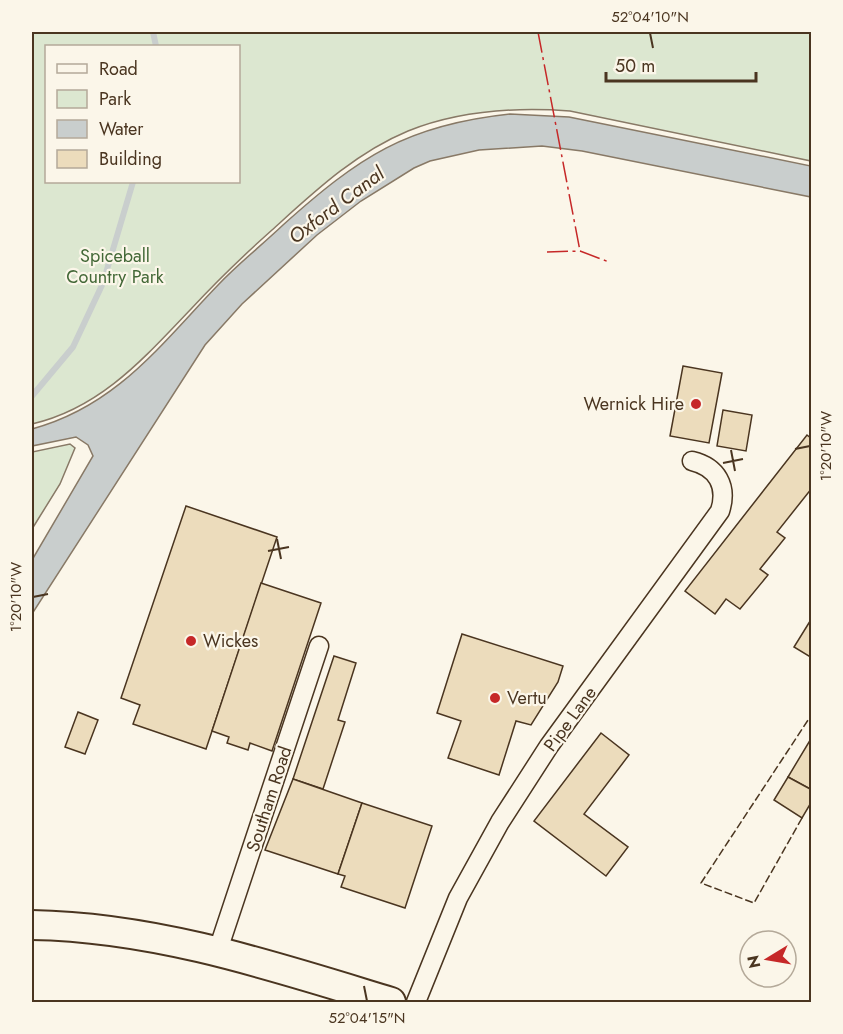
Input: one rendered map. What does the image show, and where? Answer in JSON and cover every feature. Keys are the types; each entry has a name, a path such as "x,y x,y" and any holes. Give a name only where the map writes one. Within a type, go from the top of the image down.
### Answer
{"main road":[{"path":"32,925 126,933 218,951 391,1002"}],"street":[{"name":"Pipe Lane","path":"416,1002 458,898 500,822 549,746 720,511 723,495 718,477 704,464 692,461"},
{"name":"Southam Road","path":"218,951 318,646"}],"green space":[{"name":"Spiceball Country Park","path":"32,32 811,32 811,161 570,111 509,110 467,115 427,124 370,150 336,174 241,259 120,379 100,394 57,416 32,424"},
{"path":"70,444 75,448 60,484 32,529 32,452"}],"water":[{"name":"Oxford Canal","path":"510,114 569,117 811,166 811,197 582,151 542,146 479,150 430,161 414,168 361,201 317,235 242,304 205,345 32,614 32,560 93,456 88,445 76,437 32,446 32,429 62,419 113,389 157,350 243,261 310,201 361,163 386,148 441,126"}],"building":[{"name":"Wernick Hire","path":"683,366 722,373 709,443 670,436"},
{"name":"Wernick Hire","path":"723,410 752,415 746,451 717,446"},
{"path":"807,435 812,439 812,488 777,532 785,538 760,569 768,575 740,609 726,599 715,614 685,591"},
{"name":"Wickes","path":"186,506 277,537 206,749 133,724 140,705 121,698"},
{"path":"261,583 321,603 272,751 250,743 248,750 227,743 229,737 212,731"},
{"path":"812,618 812,658 794,647"},
{"name":"Vertu","path":"462,634 563,666 558,682 531,725 516,721 499,775 448,758 461,721 437,713"},
{"path":"334,656 356,663 338,720 345,722 323,789 293,779"},
{"path":"78,712 98,720 85,754 65,747"},
{"path":"601,733 629,755 584,814 628,847 606,876 534,821"},
{"path":"812,737 812,790 788,777"},
{"path":"788,777 812,790 812,801 802,818 774,800"},
{"path":"293,779 362,803 338,874 265,850"},
{"path":"362,803 432,826 405,908 341,887 345,876 338,874"}],"waterway":[{"path":"153,32 156,45"},
{"path":"32,396 73,347 103,283 133,183"}],"fence":[{"path":"802,818 754,903 701,883 812,714"}],"power":[{"path":"538,32 580,251"},
{"path":"547,252 580,251 609,262"}],"place":[{"name":"Wernick Hire","path":"696,404"},
{"name":"Wickes","path":"191,641"},
{"name":"Vertu","path":"495,698"}]}
